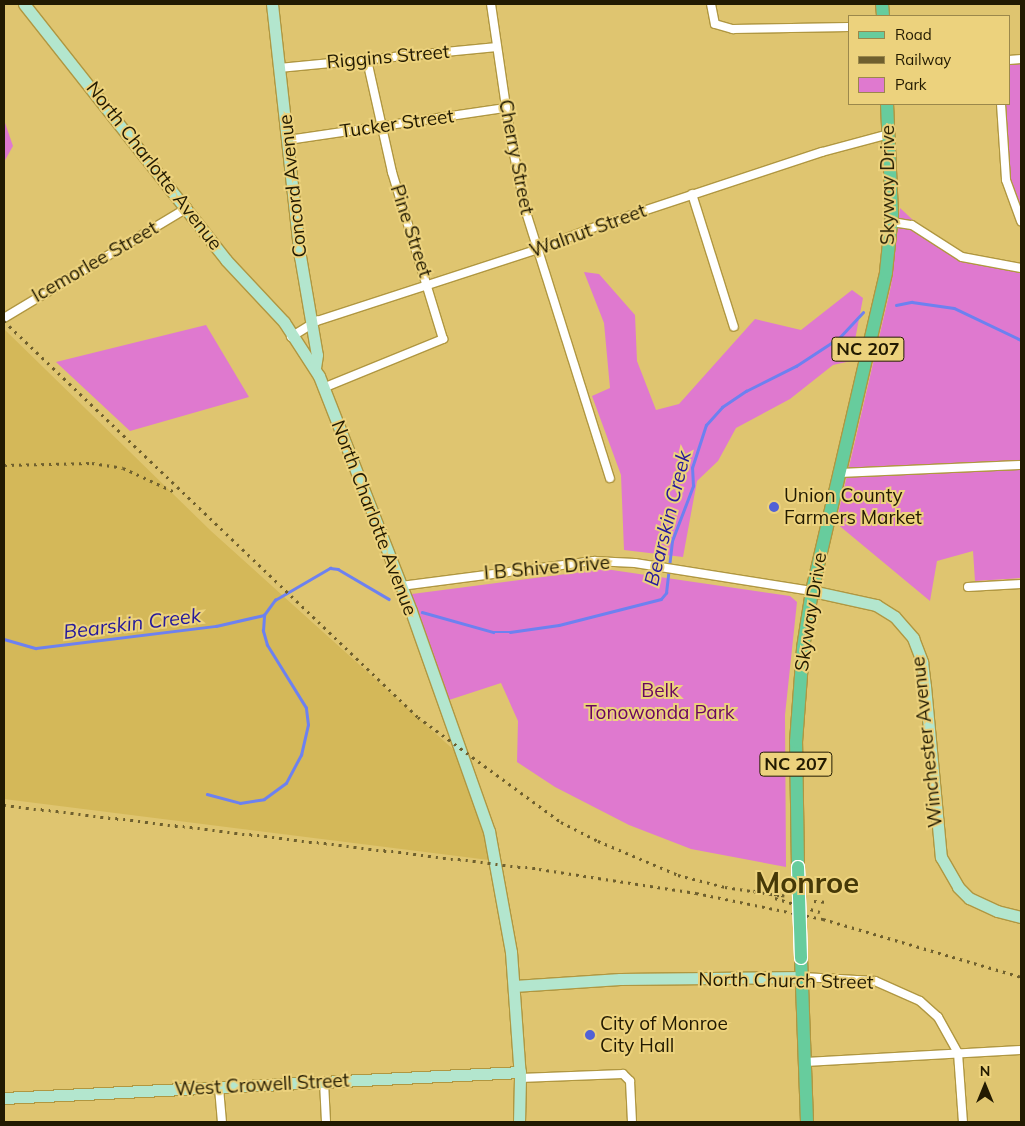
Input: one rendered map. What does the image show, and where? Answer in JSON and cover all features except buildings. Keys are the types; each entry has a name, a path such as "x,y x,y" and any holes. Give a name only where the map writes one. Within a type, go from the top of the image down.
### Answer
{"main road":[{"name":"North Charlotte Avenue","path":"24,4 241,278 284,322 312,355 323,388 401,586 489,832 502,887 514,986 520,1074 520,1122"},
{"name":"Concord Avenue","path":"272,4 309,325 317,355 315,367"},
{"name":"Skyway Drive","path":"802,977 796,742 802,654 812,591 838,473 882,291 892,222 887,105"},
{"name":"Winchester Avenue","path":"812,591 876,605 895,617 913,638 922,662 941,857 954,882 969,898 997,911 1021,917"},
{"name":"North Church Street","path":"514,986 620,979 802,977"},
{"name":"NC 207","path":"802,977 807,1122"},
{"name":"West Crowell Street","path":"4,1098 520,1074"}],"street":[{"name":"Cherry Street","path":"491,4 506,108 526,212 610,478"},
{"path":"711,4 715,24 733,29 848,27"},
{"name":"Riggins Street","path":"279,68 497,47"},
{"name":"Pine Street","path":"323,388 442,342 429,286 380,127 367,60"},
{"path":"1001,105 1006,180 1021,221"},
{"name":"Tucker Street","path":"288,140 506,108"},
{"name":"Walnut Street","path":"294,335 309,325 538,249 692,194 889,134"},
{"path":"692,194 734,327"},
{"name":"Icemorlee Street","path":"4,318 187,208"},
{"path":"892,222 912,225 962,257 1021,268"},
{"path":"838,473 1021,465"},
{"name":"I B Shive Drive","path":"401,586 578,562 649,565 812,591"},
{"path":"968,587 1021,584"},
{"name":"North Church Street","path":"802,977 863,979 905,992 920,1001 938,1018 958,1053 963,1122"},
{"path":"805,1062 1021,1050"},
{"name":"West Crowell Street","path":"520,1074 622,1074 630,1081 632,1122"},
{"path":"324,1082 326,1122"},
{"path":"219,1088 222,1122"}],"shaded area":[{"path":"4,329 211,531 455,751 479,808 489,860 4,799"}],"green space":[{"path":"1021,61 1021,217 1007,179 1004,105 1010,105 1010,62"},
{"path":"4,120 13,146 4,162"},
{"path":"900,208 952,256 997,268 1021,269 1021,578 975,581 973,551 937,561 930,601 836,523 891,286"},
{"path":"584,272 599,274 635,315 637,361 656,410 679,404 755,319 801,330 852,290 863,298 851,361 833,365 790,399 736,428 718,461 697,481 683,557 624,550 621,475 592,396 610,388 604,323"},
{"path":"206,325 249,397 130,431 56,362"},
{"name":"Belk Tonowonda Park","path":"605,569 790,596 797,602 785,715 786,867 691,849 629,825 555,787 517,762 518,721 501,683 449,700 411,596 412,594"}],"waterway":[{"name":"Bearskin Creek","path":"896,305 912,302 954,308 1021,340"},
{"name":"Bearskin Creek","path":"422,612 493,632 510,632 559,625 661,599 666,593 672,541 693,486 692,468 706,425 722,407 746,391 796,366 839,338 863,312"},
{"name":"Bearskin Creek","path":"207,794 240,803 264,799 286,783 301,755 308,725 306,708 267,645 263,631 264,615 275,600 330,568 338,569 389,599"},
{"name":"Bearskin Creek","path":"4,639 36,648 216,626 264,615"}],"railway":[{"path":"4,321 418,717 561,822 598,841 678,875 725,887 784,896 753,891"},
{"path":"4,465 92,463 123,468 175,492"},
{"path":"4,805 539,869 696,893 823,919 1021,977"},
{"path":"775,898 820,912"},
{"path":"814,901 828,902"}],"place":[{"name":"Union County Farmers Market","path":"774,507"},
{"name":"City of Monroe City Hall","path":"590,1035"}],"district":[{"name":"Monroe","path":"807,883"}]}
